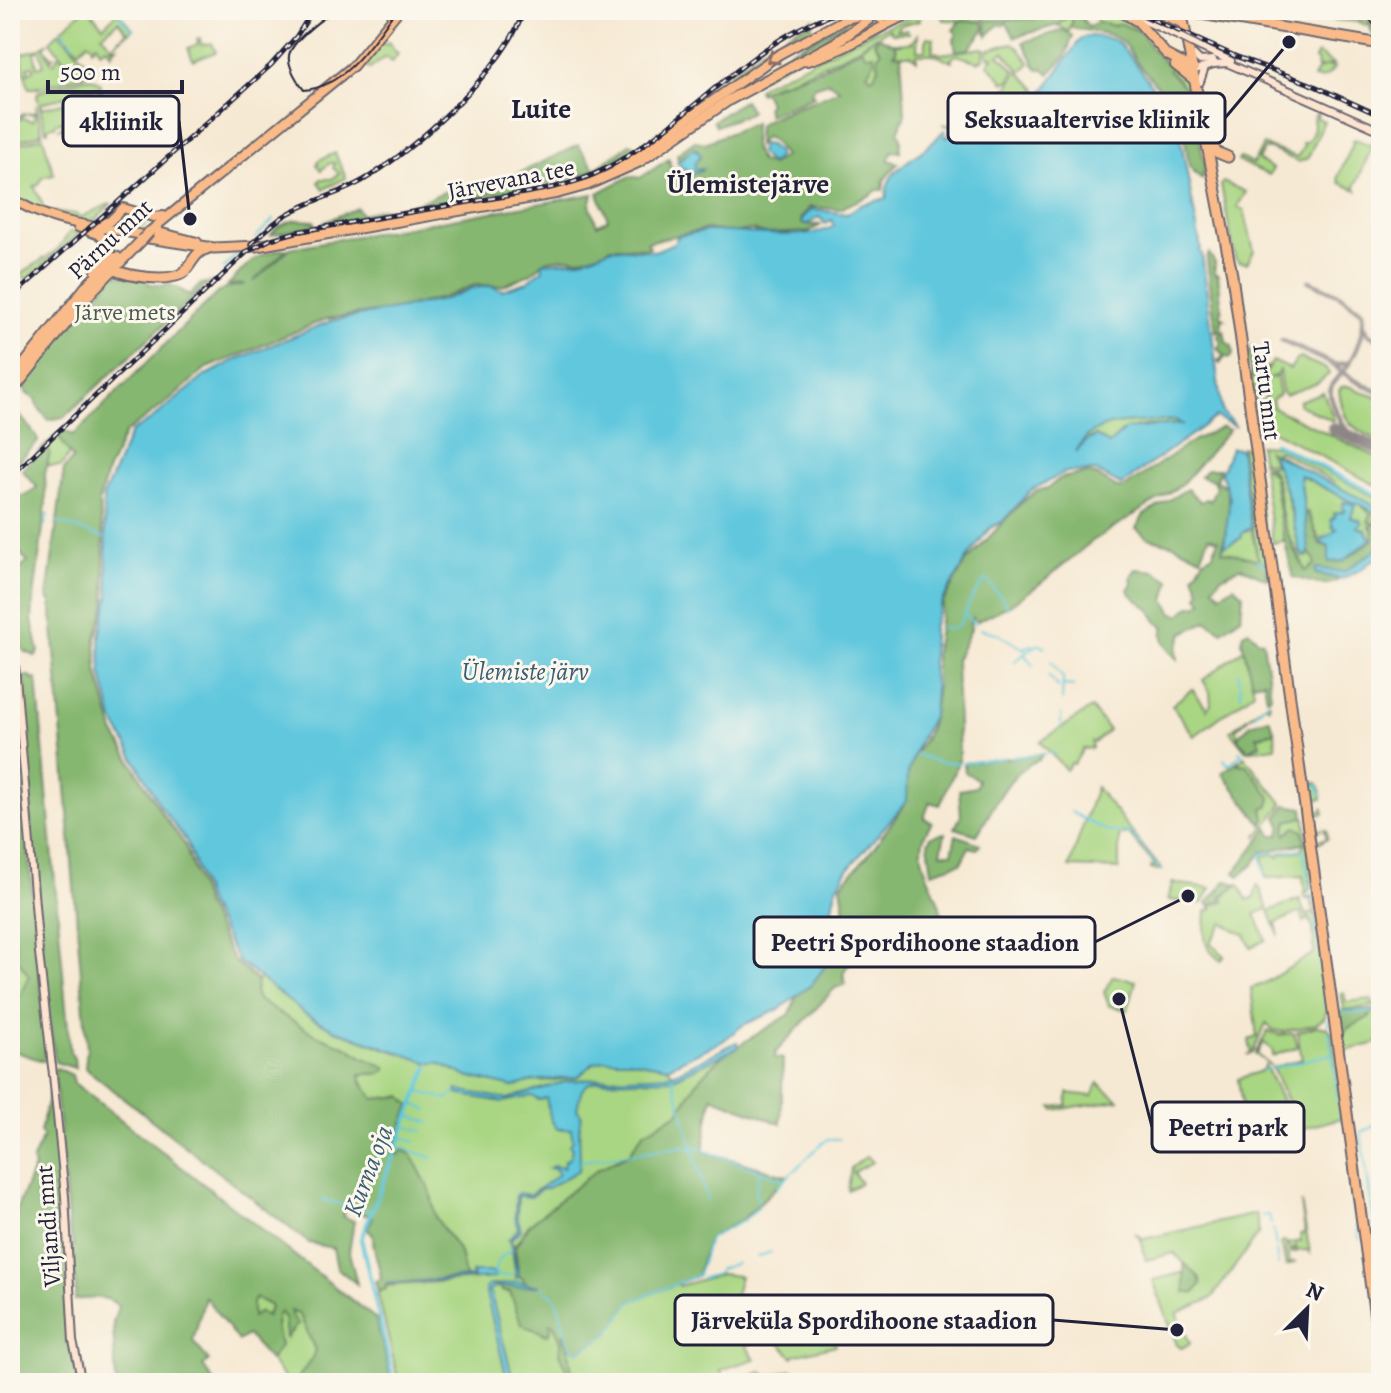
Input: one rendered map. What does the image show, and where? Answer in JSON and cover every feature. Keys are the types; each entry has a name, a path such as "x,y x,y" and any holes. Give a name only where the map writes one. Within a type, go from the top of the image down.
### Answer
{"highway":[{"path":"1155,11 1188,12 1337,33 1381,44"},
{"name":"Tartu mnt","path":"1188,12 1194,65 1216,157 1238,286 1280,580 1300,780"},
{"name":"Tartu mnt","path":"1188,12 1194,65 1216,157 1300,780"},
{"path":"1188,12 1196,19 1190,32"},
{"path":"781,72 835,43 865,17"},
{"name":"Järvevana tee","path":"147,231 202,244 264,242 558,191 632,162 737,91 817,50 865,17"},
{"name":"Järvevana tee","path":"147,231 176,244 214,248 257,246 575,189 639,162 737,96 781,72"},
{"name":"Pärnu mnt","path":"66,317 118,266 147,231"},
{"path":"176,244 192,255"},
{"path":"118,266 171,278 183,273 192,255 214,248"},
{"name":"Pärnu mnt","path":"10,394 88,284 118,266"},
{"name":"Pärnu mnt","path":"10,382 36,355"},
{"path":"1300,780 1381,1333"},
{"path":"1300,780 1381,1361"}],"main road":[{"name":"Pärnu mnt","path":"147,231 312,98 358,55 396,10"},
{"name":"Järvevana tee","path":"599,177 631,160 778,55 836,23 865,17 943,10"},
{"path":"1107,10 1128,18 1175,65 1227,63 1254,73"},
{"path":"1118,10 1194,65"},
{"path":"1118,10 1138,22 1167,55 1194,65 1231,61"},
{"path":"865,17 877,17 879,23 875,30"},
{"name":"Järvevana tee","path":"781,72 844,48 875,30 887,17"},
{"path":"1157,44 1175,57 1184,57 1194,65"},
{"path":"1194,65 1213,60"},
{"path":"1194,65 1200,61 1231,61 1381,131"},
{"name":"Pärnu mnt","path":"147,231 312,98"},
{"path":"10,199 33,211 98,233 110,246 108,258 88,284"},
{"path":"70,223 104,223 117,210 126,207 147,231"},
{"path":"70,223 147,231"},
{"name":"Viljandi mnt","path":"10,596 65,1196 73,1341 82,1383"}],"green space":[{"path":"83,10 89,10 103,26 118,13 133,29 110,48 117,47 112,55 106,47 100,51 96,43 91,49 93,46 88,42 78,50 61,30","holes":["118,21 127,32 112,46 102,35"]},
{"path":"988,10 1003,10 988,13 988,16 1031,10 1102,10 1108,13 1104,16 1110,13 1127,20 1140,32 1098,22 1095,17 1077,13 1069,32 1058,25 1066,17 987,21 986,34 985,13"},
{"path":"1350,10 1355,14 1360,11 1362,14 1358,18 1361,22 1365,17 1369,21 1372,35 1368,23 1335,20"},
{"path":"981,11 955,12 954,15 983,14 983,21 944,20 940,14 946,15 945,12"},
{"path":"1077,13 1085,13 1081,18 1089,27 1098,22 1113,26 1120,23 1140,32 1170,67 1169,71 1189,88 1205,165 1203,179 1192,169 1182,123 1168,99 1127,47 1117,39 1070,27 1071,18"},
{"path":"868,14 874,16 878,24 857,40 815,57 869,21 866,16 826,43 724,97 661,140 778,57 836,25"},
{"path":"920,14 920,20 901,25 897,30 907,30 909,33 892,33 889,29 878,35 874,42 881,51 879,67 872,78 866,74 871,64 861,48 876,36 847,54 759,93 758,88 764,84 881,28"},
{"path":"1068,17 1058,25 1015,37 1006,22 987,36 986,21"},
{"path":"814,18 776,42 685,111 687,106 763,48"},
{"path":"849,21 819,44 743,84 764,67"},
{"path":"960,21 983,22 984,30 969,49 956,51 954,40 957,33 953,30"},
{"path":"813,22 811,28 784,43 685,117 682,115 778,43"},
{"path":"1064,30 1073,36 1065,57 1049,74 1043,68 1039,70 1023,42"},
{"path":"59,32 89,65 90,71 39,88 37,85 38,88 29,88 25,75 28,73 25,74 21,54 38,49 34,52 37,67 44,65 39,49 48,42 44,48 52,56 46,53 49,58 53,57 50,60 54,63 59,55 65,61 50,41"},
{"path":"918,33 917,50 925,50 927,37 934,38 932,51 941,54 984,48 984,59 978,62 957,55 952,61 932,54 917,54 917,60 911,55 892,55 896,52 893,45 913,42"},
{"path":"879,37 901,43 894,45 897,49 893,54 901,55 905,114 898,132 900,152 892,151 888,160 898,163 884,180 883,190 877,190 841,209 810,207 801,218 802,224 821,225 808,232 765,234 752,230 731,233 707,229 647,242 650,247 647,248 611,247 602,254 579,259 548,260 530,274 502,286 475,285 442,298 397,309 326,319 205,369 125,433 107,472 99,501 106,604 96,638 97,670 114,732 161,812 185,845 206,906 233,960 257,981 255,992 258,1000 316,1035 386,1067 379,1074 360,1074 361,1081 374,1099 402,1096 410,1105 391,1152 399,1155 402,1150 411,1154 430,1191 436,1218 460,1253 465,1277 386,1284 386,1289 378,1292 375,1281 381,1279 380,1273 373,1235 367,1229 373,1217 345,1209 342,1216 354,1221 349,1252 357,1284 337,1268 333,1248 309,1243 85,1068 87,1048 51,602 47,598 64,469 73,459 57,434 63,430 73,435 77,432 216,294 226,288 246,284 228,285 261,256 287,249 253,282 290,248 593,194 590,205 597,225 608,219 598,193 630,176 640,178 669,159 671,168 682,181 686,180 684,171 694,173 702,169 695,169 698,150 694,148 678,160 677,154 695,141 705,143 754,123 753,147 760,161 771,165 784,156 772,140 764,137 757,146 758,125 839,89 829,82 814,87 811,93 814,96 768,115 766,107 769,103 760,91 823,68 861,48 866,55 874,54 874,62 867,73 872,78 879,67 877,57 881,51 874,42"},
{"path":"200,38 201,45 212,43 216,52 193,60 188,48 198,44 197,39"},
{"path":"379,41 385,45 388,42 398,54 392,62 386,57 370,69 362,62"},
{"path":"1012,43 1030,63 1020,73 1037,89 1036,94 1018,112 1009,109 1009,116 1000,115 983,123 980,120 969,131 942,124 968,130 983,116 991,118 998,115 1001,98 1019,69 1004,52 999,55 1015,70 1009,81 1004,82 988,64 993,57 988,57 987,50"},
{"path":"1318,54 1334,65 1326,66 1334,68 1325,77 1313,78 1317,70 1324,67 1317,68 1315,59"},
{"path":"1170,67 1191,79 1200,131 1185,91 1169,71"},
{"path":"92,78 100,83 108,114 58,129 64,126 62,121 46,131 38,92","holes":["98,88 100,94 74,101 76,113 72,114 67,102 42,108 42,103 67,96 68,99 73,98 72,94"]},
{"path":"744,100 751,111 716,126 713,121"},
{"path":"36,105 42,134 10,143 10,117 25,114 18,121 22,118 33,121 35,114 27,114 37,112"},
{"path":"1320,106 1317,118 1324,121 1308,158 1299,162 1264,149 1258,160 1273,169 1269,175 1238,161 1240,158 1253,164 1263,145 1297,157 1304,146 1302,143 1308,141 1312,134 1313,120"},
{"path":"680,117 681,120 618,164 567,186 280,237 568,185 613,164"},
{"path":"1378,134 1375,148 1371,149 1355,187 1357,190 1340,183 1338,177 1352,141 1355,139 1370,145"},
{"path":"43,137 54,175 43,177 34,186 43,205 42,211 10,193 10,146"},
{"path":"631,143 636,146 606,166 567,180 398,212 362,216 326,226 324,222 357,208 361,215 381,209 403,209 444,192 489,188 578,145 595,169"},
{"path":"335,153 346,178 324,189 319,182 321,179 332,179 339,173 333,168 335,163 321,170 317,165 319,160"},
{"path":"1223,182 1246,192 1237,207 1244,210 1254,251 1247,263 1235,258 1221,185"},
{"path":"111,204 96,219 85,221 43,211 82,217"},
{"path":"122,211 144,218 147,223 141,232 121,226 117,219"},
{"path":"296,220 314,221 316,225 271,235 278,227"},
{"path":"70,232 81,232 27,280 21,274 57,250"},
{"path":"1209,253 1215,263 1214,273 1218,275 1220,315 1225,319 1222,320 1221,330 1216,332 1207,259"},
{"name":"Järve mets","path":"115,274 147,280 149,284 165,286 167,283 190,295 201,284 209,283 64,417 48,420 36,404 37,400 27,394 24,387 58,339"},
{"path":"1224,330 1233,354 1231,358 1225,357 1220,364 1218,361 1224,356 1217,348 1221,344 1218,336"},
{"path":"1252,345 1253,377 1268,366 1255,393 1262,423 1257,426 1248,356"},
{"path":"1300,358 1327,369 1329,374 1318,383 1285,395 1282,393 1279,369 1277,375 1269,378 1277,377 1279,394 1272,400 1274,408 1381,459 1381,488 1273,431 1262,418 1258,399 1262,403 1267,392 1257,391 1259,381 1265,378 1273,361 1290,369"},
{"path":"1348,386 1381,399 1381,441 1356,428 1347,418 1339,391 1341,387"},
{"path":"1323,392 1333,421 1299,405 1299,401"},
{"path":"11,404 38,442 10,469"},
{"path":"1177,420 1180,424 1195,424 1143,426 1123,431 1109,444 1096,436 1088,439 1076,459 1079,444 1088,434 1100,428 1132,422"},
{"path":"1222,427 1229,430 1181,485 1091,542 1008,606 976,622 973,618 970,622 971,629 956,660 959,760 940,805 930,802 924,818 932,822 922,848 923,860 943,921 847,954 850,962 843,973 846,984 835,988 776,1052 775,1058 783,1059 781,1124 712,1097 703,1151 788,1176 742,1220 709,1238 697,1276 630,1302 609,1333 578,1352 570,1347 563,1335 569,1350 572,1376 568,1375 554,1324 550,1323 551,1330 547,1335 523,1325 510,1292 502,1291 501,1287 526,1283 519,1277 515,1247 530,1224 598,1169 629,1154 643,1133 678,1113 697,1082 723,1055 790,1014 797,995 811,985 836,952 847,924 841,885 868,855 904,806 907,767 926,736 933,716 937,684 935,654 943,602 966,562 1036,491 1048,488 1061,478 1088,473 1117,488 1124,488 1194,440"},
{"path":"57,434 69,449 69,455 61,466 49,466 50,453 45,446"},
{"path":"1259,445 1277,446 1381,500 1381,509 1334,485 1334,482 1278,450 1275,452 1296,465 1268,451 1274,462 1264,463"},
{"path":"45,446 50,453 45,474 46,504 33,605 32,620 39,652 35,656 19,645 18,596 11,587 10,577 28,562 13,546 20,537 10,526 10,516 18,497 29,494 37,487 22,470"},
{"path":"1241,447 1248,448 1252,453 1272,577 1266,579 1268,573 1257,555"},
{"path":"1274,463 1284,487 1301,554 1307,557 1309,553 1314,559 1314,566 1305,571 1282,518 1276,479 1270,467 1266,467 1273,474 1284,541 1273,543 1262,466"},
{"path":"1265,467 1270,467 1276,478 1285,526 1292,548 1305,571 1314,565 1306,538 1305,515 1308,512 1320,544 1329,547 1329,562 1343,561 1374,539 1370,526 1377,524 1368,522 1371,514 1359,503 1381,516 1381,546 1343,573 1316,568 1316,574 1340,579 1329,584 1293,577 1274,476"},
{"path":"1207,469 1220,469 1216,481 1226,486 1230,505 1222,551 1267,564 1266,579 1241,567 1221,577 1213,587 1221,594 1234,586 1243,594 1241,617 1222,631 1207,621 1183,633 1177,649 1178,660 1164,641 1164,627 1128,590 1132,583 1131,576 1136,569 1155,571 1170,581 1165,600 1173,613 1180,615 1190,606 1203,602 1198,596 1200,591 1194,575 1204,559 1213,554 1218,540 1209,537 1201,558 1175,545 1148,538 1136,528 1144,515 1187,489 1201,502 1210,501 1216,487 1213,480 1200,477"},
{"path":"1300,475 1348,500 1356,501 1371,514 1369,522 1377,524 1371,526 1373,540 1366,530 1357,527 1362,523 1351,518 1354,505 1344,502 1342,507 1347,508 1345,511 1334,513 1335,517 1331,519 1334,528 1338,529 1319,539 1308,513 1305,515"},
{"path":"1251,528 1258,560 1222,551 1222,546 1241,538 1243,532"},
{"path":"1248,630 1263,641 1271,696 1267,699 1264,681 1252,683 1242,641"},
{"path":"1244,649 1248,654 1254,692 1194,736 1172,705 1192,689 1207,709 1211,704 1210,692 1203,680"},
{"path":"31,676 33,680 37,679 70,1052 75,1068 55,1062 45,990 18,677"},
{"path":"10,696 14,699 48,1060 43,1061 10,1050 10,993 20,996 29,976 17,958 10,903"},
{"path":"1262,707 1236,729 1238,740 1252,749 1260,744 1257,737 1275,732 1276,747 1246,751 1230,731"},
{"path":"1091,708 1109,730 1092,742 1092,748 1083,749 1074,764 1071,763 1066,770 1040,742"},
{"path":"1269,718 1275,732 1257,736 1260,744 1248,750 1238,740 1239,735 1251,724"},
{"path":"1042,754 1039,760 1028,765 1010,781 977,835 955,828 961,816 959,790 976,787 978,780 965,772 964,763"},
{"path":"1244,756 1283,804 1256,838 1264,827 1265,819 1243,765 1238,764"},
{"path":"1238,761 1238,764 1247,765 1271,797 1269,806 1263,808 1265,819 1262,824 1222,773"},
{"path":"1307,783 1317,783 1320,787 1322,799 1316,800 1317,811 1323,811 1323,807 1324,814 1314,816 1315,829 1322,830 1316,832 1318,841 1327,838 1324,829 1328,838 1320,843 1315,840"},
{"path":"1096,787 1162,870 1150,869 1154,868 1154,864 1128,833 1119,836 1119,869 1069,867"},
{"path":"1286,805 1303,808 1304,817 1288,821 1285,830 1286,835 1296,827 1303,831 1305,843 1262,852 1253,865 1239,876 1235,872 1268,828 1272,835 1279,835 1281,825 1277,817"},
{"path":"1305,817 1312,887 1303,896 1303,876 1266,878 1263,856 1273,854 1279,857 1280,854 1301,850 1305,843 1286,836 1285,830 1288,821"},
{"path":"945,833 941,853 952,853 956,835 980,844 977,849 969,847 961,863 932,872 928,843 931,836"},
{"path":"1226,881 1237,884 1221,897 1222,901 1212,904 1211,909 1207,903"},
{"path":"1172,883 1211,888 1203,903 1168,900"},
{"path":"1239,884 1247,900 1254,898 1259,886 1268,909 1255,914 1266,940 1251,947 1245,935 1223,923 1210,943 1225,956 1221,961 1207,945 1206,911 1212,910 1213,905 1225,902 1223,897"},
{"path":"1311,896 1329,1005 1324,1018 1316,1024 1283,1032 1273,1030 1266,1023 1253,1052 1247,1055 1251,1052 1249,1040 1257,1037 1251,988 1314,953 1313,929 1308,914 1314,916 1310,899 1304,898"},
{"path":"1299,899 1308,920 1304,922 1301,912 1276,923 1279,936 1269,911"},
{"path":"10,903 17,957 29,976 20,996 10,993"},
{"path":"1113,976 1136,981 1128,1010 1109,1006 1104,992"},
{"path":"261,978 305,1014 335,1030 389,1050 439,1063 472,1077 504,1083 578,1077 593,1063 605,1060 628,1060 668,1067 673,1075 723,1055 697,1082 678,1113 643,1133 629,1154 598,1169 530,1224 512,1248 516,1277 522,1277 527,1283 485,1288 508,1383 399,1383 379,1290 386,1289 386,1286 493,1278 489,1272 465,1277 460,1253 436,1218 430,1191 411,1154 391,1152 410,1105 402,1096 374,1099 359,1076 385,1067 316,1035 258,1000 255,992 257,981"},
{"path":"1344,992 1346,1002 1371,999 1372,1003 1381,1005 1344,1010 1341,993"},
{"path":"1381,1008 1381,1042 1345,1051 1343,1034 1348,1028 1371,1015 1372,1010"},
{"path":"1372,1010 1370,1017 1348,1028 1343,1034 1340,1011"},
{"path":"1317,1026 1332,1032 1345,1117 1300,1129 1272,1068 1302,1059 1297,1032"},
{"path":"1268,1031 1280,1035 1293,1033 1298,1047 1272,1056 1273,1051 1263,1042 1257,1055 1271,1066 1255,1054"},
{"path":"1265,1065 1296,1132 1247,1141 1238,1079 1261,1071"},
{"path":"54,1069 72,1075 74,1083 376,1319 392,1383 294,1383 315,1350 300,1315 291,1311 298,1324 286,1338 284,1318 281,1312 278,1314 276,1325 280,1346 270,1360 247,1335 238,1341 205,1297 193,1341 209,1361 203,1366 215,1383 116,1383 113,1323 118,1306 103,1298 75,1300 76,1281 69,1249 74,1246 69,1230","holes":["256,1298 271,1306 266,1317 260,1312 252,1317 252,1303"]},
{"path":"1098,1083 1119,1100 1054,1110 1052,1107 1067,1105 1068,1093 1092,1096"},
{"path":"51,1085 62,1200 69,1327 66,1334 80,1383 10,1383 10,1217 13,1218 34,1167 32,1162 43,1136 40,1132"},
{"path":"867,1156 873,1162 853,1172 861,1183 848,1190 851,1168"},
{"path":"1301,1202 1310,1253 1307,1250 1297,1251 1296,1246 1292,1249 1296,1252 1291,1253 1289,1245 1286,1245 1289,1263 1296,1262 1286,1266 1281,1243 1301,1241 1300,1234 1305,1233"},
{"path":"1256,1214 1259,1233 1211,1299 1177,1313 1190,1344 1181,1348 1177,1345 1153,1280 1185,1272 1185,1293 1195,1292 1201,1284 1199,1277 1174,1253 1146,1260 1141,1239 1135,1233 1144,1239"},
{"path":"1184,1263 1199,1277 1201,1284 1195,1292 1185,1293"},
{"path":"721,1274 740,1276 735,1295 770,1307 790,1330 793,1329 793,1319 802,1319 805,1333 817,1331 824,1339 833,1337 836,1345 793,1357 773,1337 748,1344 746,1346 755,1359 720,1370 728,1383 514,1383 491,1295 487,1292 491,1288 501,1287 502,1291 509,1292 534,1327 544,1334 550,1323 554,1324 568,1375 572,1375 569,1350 562,1335 565,1333 578,1352 609,1333 630,1302 678,1283 679,1286"},
{"path":"255,1299 271,1306 266,1317 260,1312 252,1317"},
{"path":"294,1310 300,1315 315,1350 294,1383 288,1383 270,1360 280,1346 276,1325 278,1314 280,1312 284,1319 297,1322 291,1315"},
{"path":"792,1370 803,1383 730,1383 762,1371 768,1377"}],"water":[{"name":"Ülemiste järv","path":"1094,36 1117,42 1131,57 1179,130 1199,251 1202,254 1222,412 1236,427 1216,417 1121,485 1095,471 1066,472 1031,490 1002,522 990,528 970,554 942,601 933,627 933,715 908,773 907,801 848,869 836,889 831,912 839,919 843,933 836,952 811,985 780,1009 743,1025 723,1041 668,1067 628,1060 604,1060 593,1063 578,1077 533,1081 513,1087 466,1076 439,1063 429,1063 335,1030 305,1014 238,961 208,904 187,842 161,807 113,720 101,671 100,636 109,597 103,497 131,432 205,376 233,361 331,321 443,300 473,288 490,286 502,290 527,282 543,269 542,263 582,260 612,248 655,251 674,243 678,236 694,233 792,235 823,231 834,226 832,220 826,224 819,217 803,224 802,219 812,209 847,214 860,205 887,198 887,188 895,173 945,130 944,136 947,137 952,131 970,132 975,125 980,125 979,122 982,124 999,117 1016,122 1017,119 1013,121 1011,118 1039,96 1080,40","holes":["1176,420 1183,425 1126,429 1109,444 1096,436 1076,452 1084,440 1106,426"]},
{"path":"761,144 769,145 778,152 770,164 759,153"},
{"path":"694,148 701,155 695,162 695,169 703,169 692,173 677,162"},
{"path":"1231,448 1240,449 1251,528 1243,532 1241,538 1224,547 1230,498 1221,473"},
{"path":"1272,453 1381,509 1381,516 1300,475 1309,553 1303,557 1289,500"},
{"path":"1344,502 1355,504 1351,518 1360,520 1362,523 1357,527 1366,530 1372,538 1343,561 1329,562 1329,546 1320,542 1337,529 1333,528 1331,520 1335,513 1345,511 1342,507"},
{"path":"1381,546 1381,554 1342,579 1315,573 1316,568 1344,572"},
{"path":"737,1042 739,1047 672,1079 599,1081 584,1087 577,1109 582,1116 579,1126 579,1170 531,1197 518,1196 517,1215 521,1230 511,1239 519,1276 516,1278 512,1247 508,1240 518,1229 515,1216 516,1195 530,1195 559,1174 549,1168 563,1168 564,1161 570,1158 572,1148 569,1145 573,1141 571,1129 557,1129 551,1120 546,1098 539,1100 532,1096 503,1102 461,1095 457,1090 507,1099 564,1082 671,1075"},
{"path":"472,1272 496,1275 494,1278 385,1284 473,1277"},
{"path":"518,1282 541,1286 496,1287 488,1291 514,1383 508,1383 485,1289"}],"waterway":[{"path":"118,14 132,30"},
{"path":"61,31 65,35"},
{"path":"70,40 74,45"},
{"path":"255,238 274,219"},
{"path":"223,269 239,252"},
{"path":"1274,443 1381,497"},
{"path":"45,525 48,514"},
{"path":"57,522 104,538"},
{"path":"1257,560 1268,566"},
{"path":"940,626 947,630 959,625 972,598 986,579 1008,606"},
{"path":"965,615 975,625"},
{"path":"980,629 996,633 1028,651 1039,644 1045,647"},
{"path":"1023,648 1033,645"},
{"path":"1014,662 1028,651"},
{"path":"1024,654 1033,665"},
{"path":"1051,661 1063,678 1062,700"},
{"path":"1238,673 1239,681"},
{"path":"1048,675 1059,688"},
{"path":"1240,684 1241,695"},
{"path":"1063,685 1074,686"},
{"path":"1254,715 1264,705"},
{"path":"1061,714 1061,723"},
{"path":"1224,759 1228,765 1242,754 1239,751"},
{"path":"1051,753 1056,753"},
{"path":"916,754 939,762 959,763"},
{"path":"1011,757 1045,754"},
{"path":"964,763 1004,758"},
{"path":"1313,812 1309,784 1318,785 1321,796"},
{"path":"1071,812 1108,832 1120,832"},
{"path":"1123,832 1131,833 1160,870"},
{"path":"1265,877 1261,854 1303,849 1309,892"},
{"path":"1310,896 1312,902"},
{"path":"1314,920 1319,950"},
{"path":"1319,952 1327,1009"},
{"path":"1345,1012 1381,1010"},
{"path":"1328,1025 1329,1017"},
{"path":"1329,1032 1341,1121"},
{"path":"1273,1068 1331,1054"},
{"name":"Kurna oja","path":"394,1383 361,1239 428,1067"},
{"path":"1263,1070 1268,1069"},
{"path":"673,1078 707,1200"},
{"path":"418,1092 448,1099 456,1092"},
{"path":"413,1104 428,1110"},
{"path":"409,1115 430,1123"},
{"path":"1376,1236 1361,1133 1381,1122"},
{"path":"405,1126 423,1131"},
{"path":"401,1137 415,1142"},
{"path":"818,1147 828,1139 840,1139"},
{"path":"397,1146 433,1158"},
{"path":"580,1161 685,1146 692,1149"},
{"path":"692,1146 746,1166"},
{"path":"794,1171 816,1149"},
{"path":"748,1166 783,1179"},
{"path":"758,1200 755,1192 760,1171"},
{"path":"776,1189 792,1172"},
{"path":"1351,1179 1359,1239"},
{"path":"323,1200 372,1211"},
{"path":"747,1218 759,1206"},
{"path":"1262,1216 1269,1215 1271,1224"},
{"path":"717,1234 745,1220"},
{"path":"1273,1229 1276,1247"},
{"path":"702,1264 709,1238 715,1235"},
{"path":"1376,1239 1378,1255"},
{"path":"495,1274 500,1260 512,1250"},
{"path":"1276,1251 1277,1260"},
{"path":"757,1257 771,1252"},
{"path":"702,1278 737,1263"},
{"path":"541,1286 556,1299 569,1345 578,1352 609,1333 630,1302 698,1275 701,1266"},
{"path":"494,1276 512,1275"}],"taxiway":[{"path":"1309,281 1340,295 1363,312 1359,344 1330,393 1338,415 1355,438"},
{"path":"1365,327 1368,334 1381,340"},
{"path":"1282,341 1335,365 1347,363"},
{"path":"1333,365 1381,393"}],"runway":[{"path":"1333,428 1381,450"}],"tram line":[{"path":"337,10 303,36 289,55 291,69 304,90 319,87 346,72 396,10"},
{"path":"1363,10 1381,35"}],"railway":[{"path":"10,299 271,65 296,37 313,10"},
{"path":"251,244 289,213 346,189 383,168 431,129 456,106 499,56 524,10"},
{"path":"659,10 695,15 784,10"},
{"path":"10,477 248,251 271,239 296,232 544,189 590,176 635,151 782,38 847,10"},
{"path":"1131,10 1381,116"}],"place":[{"name":"Seksuaaltervise kliinik","path":"1289,42"},
{"name":"4kliinik","path":"190,219"},
{"name":"Peetri Spordihoone staadion","path":"1188,896"},
{"name":"Peetri park","path":"1119,999"},
{"name":"Järveküla Spordihoone staadion","path":"1177,1330"}],"district":[{"name":"Luite","path":"541,109"},
{"name":"Ülemistejärve","path":"748,184"}]}
